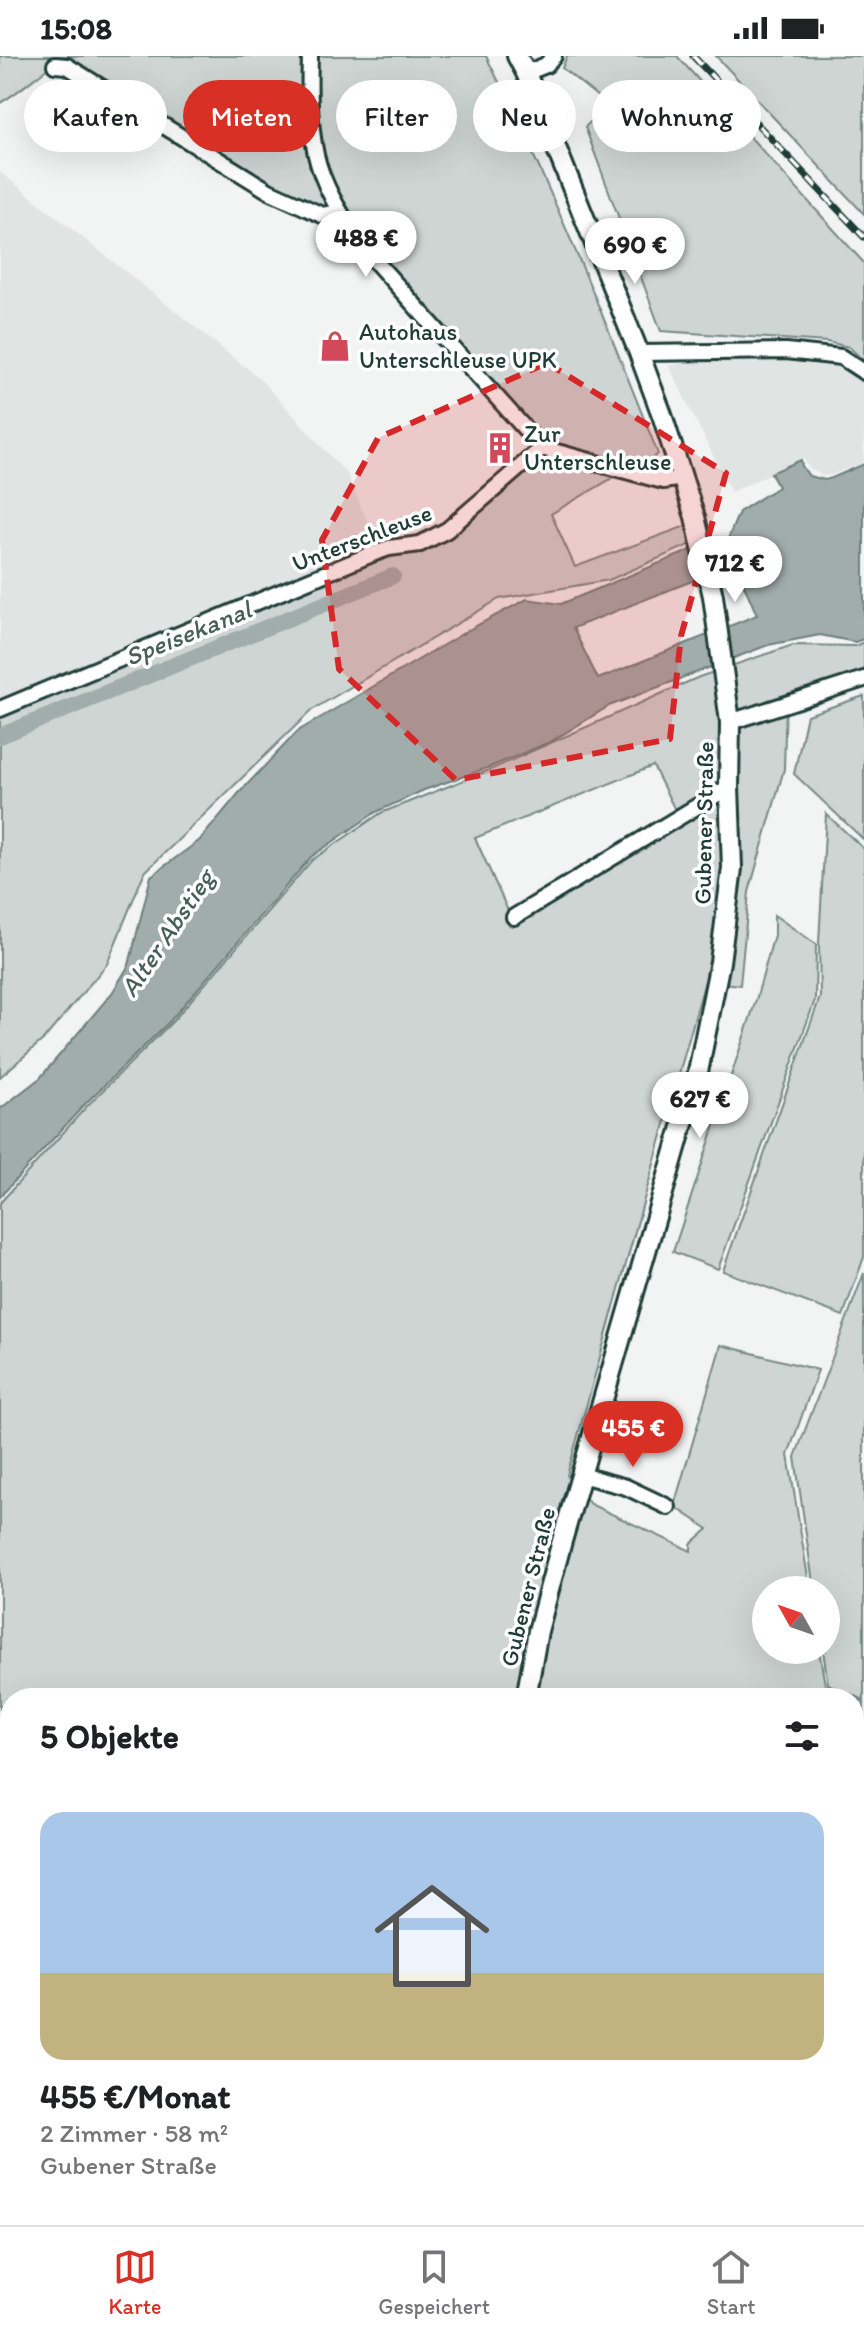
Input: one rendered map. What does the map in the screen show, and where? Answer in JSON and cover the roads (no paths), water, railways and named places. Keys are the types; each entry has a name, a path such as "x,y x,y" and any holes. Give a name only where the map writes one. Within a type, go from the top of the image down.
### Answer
{"main road":[{"name":"Gubener Straße","path":"517,56 639,353 683,478 699,537 713,596 730,722 732,868 720,962 698,1072 581,1475 538,1631 528,1688"}],"street":[{"path":"310,56 309,101 316,157 340,212 360,244 542,448 663,481 683,478"},
{"path":"526,73 546,65 554,56"},
{"path":"55,65 67,66 269,191 322,215 340,212"},
{"path":"639,353 786,351 841,357 864,372"},
{"name":"Unterschleuse","path":"0,709 372,554 389,548 420,544 447,530 542,448"},
{"path":"730,722 864,679"},
{"path":"514,917 729,787"},
{"path":"581,1475 626,1487 668,1507"}],"water":[{"name":"Alter Abstieg","path":"801,460 809,476 825,480 864,464 864,639 855,642 820,635 768,645 609,706 552,741 424,790 376,812 311,857 170,1021 86,1103 0,1197 0,1109 40,1078 112,993 129,965 151,876 200,840 239,793 298,731 527,599 561,604 701,546 728,539 739,512 778,487 771,473","holes":["735,564 757,615 598,679 573,628"]}],"waterway":[{"name":"Speisekanal","path":"0,736 393,576"}],"railway":[{"path":"693,56 864,237"}],"place":[{"name":"Autohaus Unterschleuse UPK","path":"335,346"},
{"name":"Zur Unterschleuse","path":"500,448"}]}
